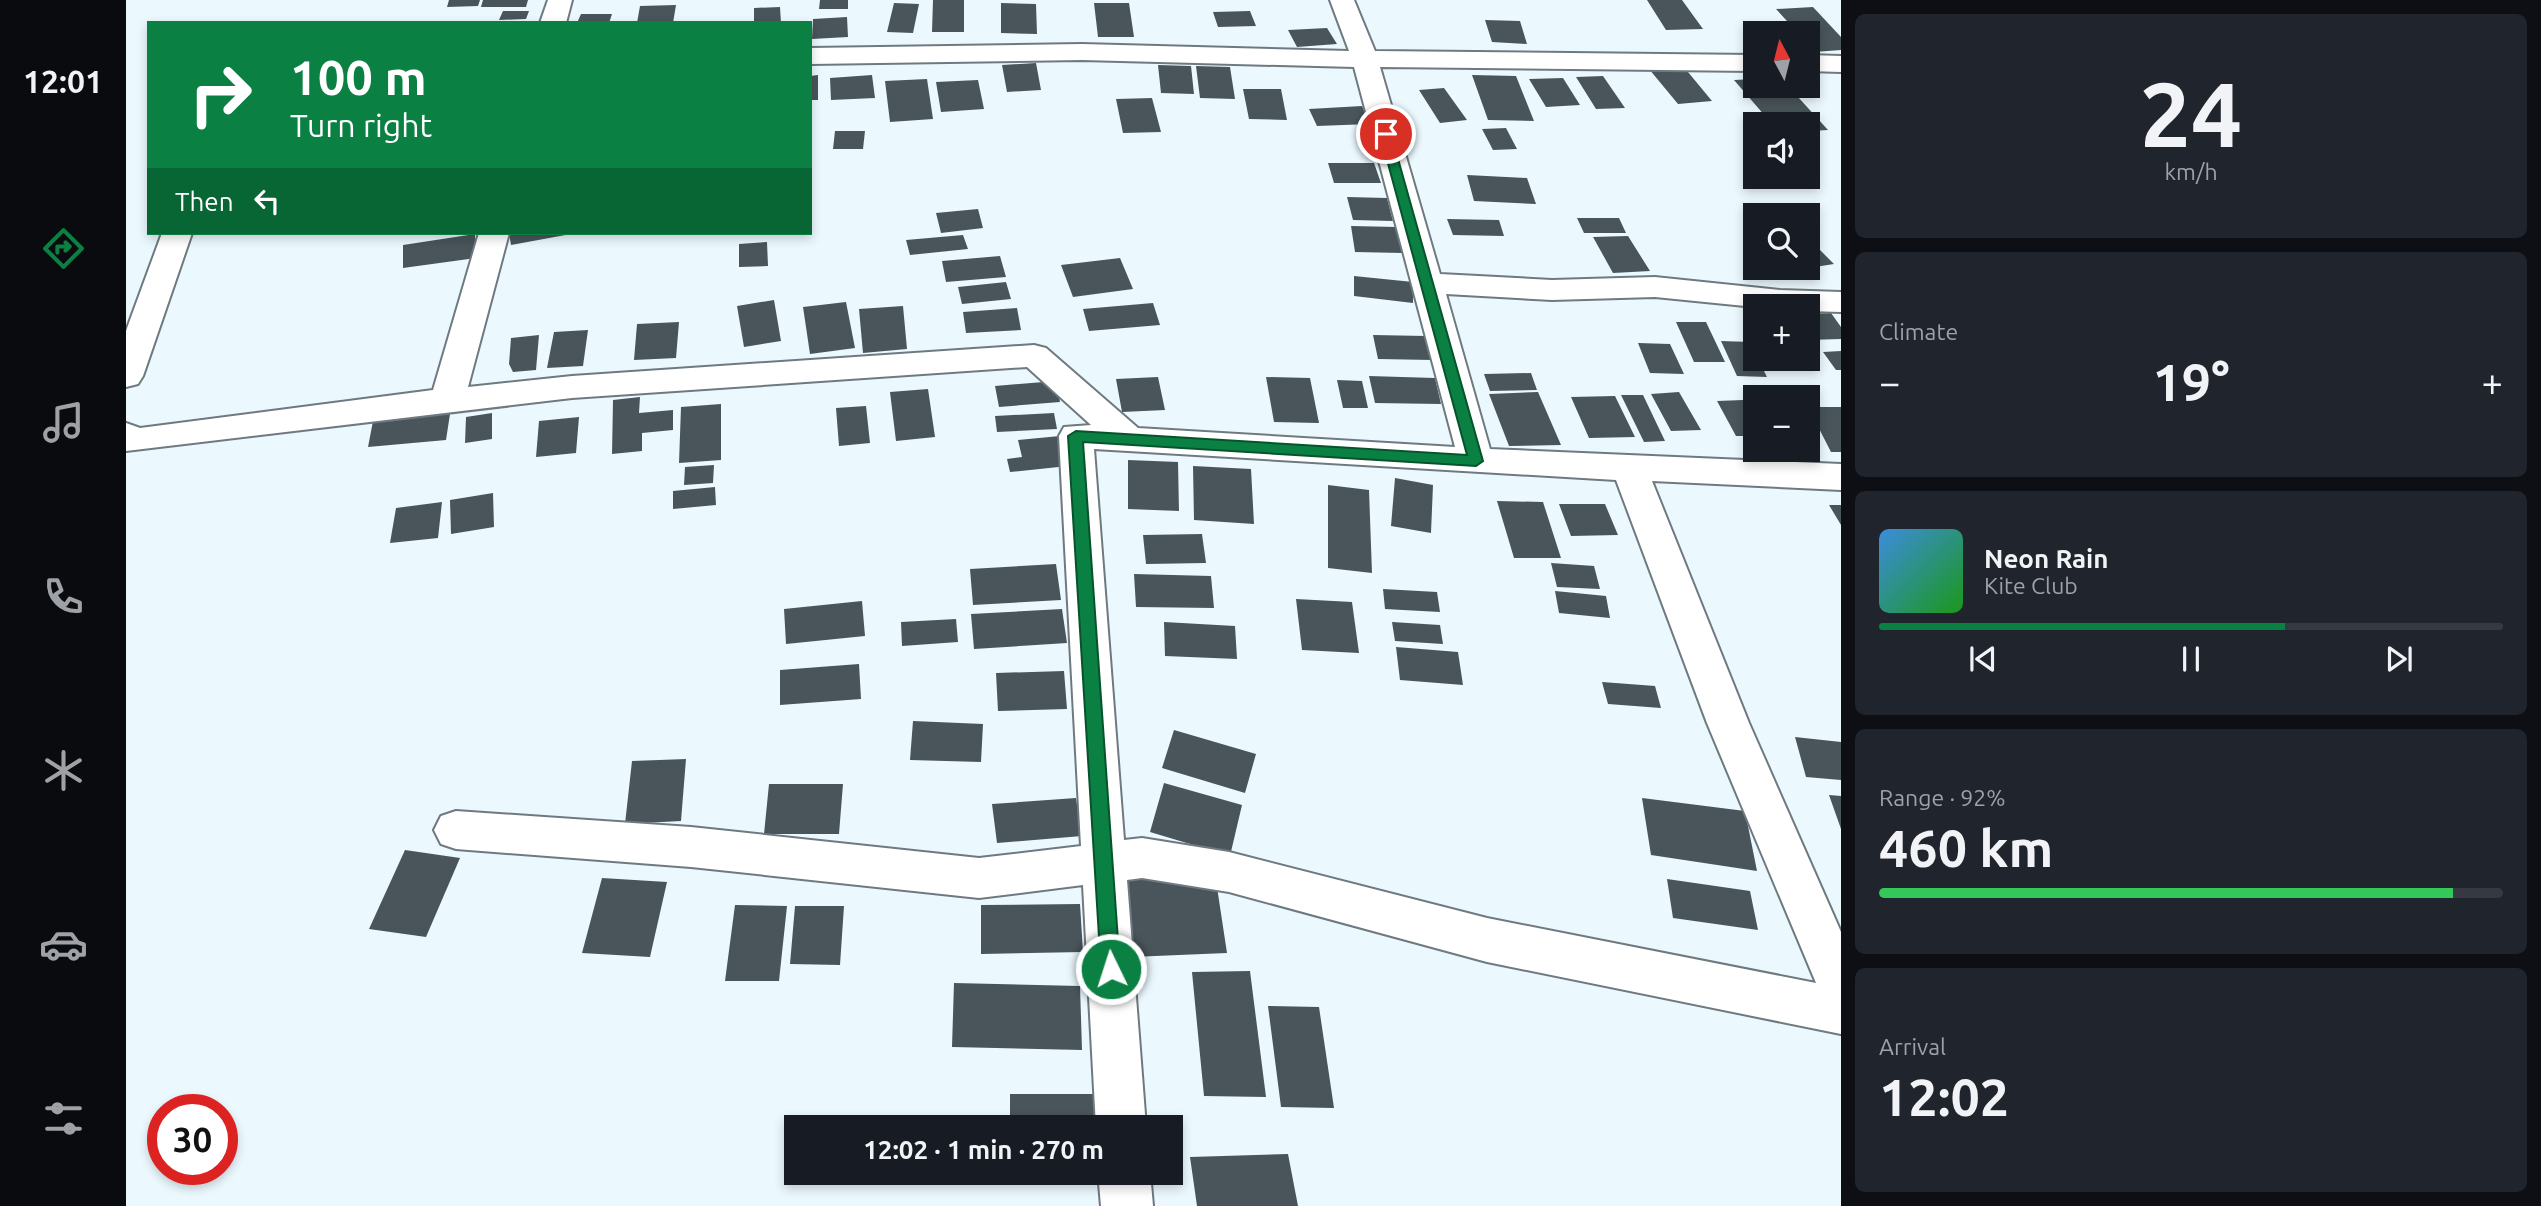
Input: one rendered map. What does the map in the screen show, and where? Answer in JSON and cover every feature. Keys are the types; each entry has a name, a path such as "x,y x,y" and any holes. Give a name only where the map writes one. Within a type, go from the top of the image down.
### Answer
{"street":[{"path":"554,21 560,0"},
{"path":"1342,0 1365,59 1476,461"},
{"path":"812,56 1083,51 1365,59 1743,62"},
{"path":"1820,63 1841,64"},
{"path":"126,376 176,235"},
{"path":"447,401 493,235"},
{"path":"1427,283 1552,290 1655,287 1780,300 1841,302"},
{"path":"126,435 132,440 572,387 1034,356 1130,440"},
{"path":"1120,1115 1076,436 1476,461 1841,477"},
{"path":"1629,468 1728,723 1841,986"},
{"path":"456,830 691,847 979,878 1142,858 1229,872 1487,940 1841,1011"},
{"path":"1125,1185 1127,1206"}],"building":[{"path":"449,0 480,0 478,6 447,7"},
{"path":"483,0 528,0 526,7 481,7"},
{"path":"820,0 848,0 848,9 819,9"},
{"path":"933,0 964,0 964,32 932,32"},
{"path":"1647,0 1682,0 1703,29 1666,30"},
{"path":"894,3 919,4 913,33 887,32"},
{"path":"1001,3 1036,4 1037,34 1001,33"},
{"path":"1094,3 1129,3 1134,37 1098,37"},
{"path":"676,5 673,21 637,21 640,6"},
{"path":"780,7 781,21 754,21 754,8"},
{"path":"1813,7 1841,37 1841,50 1820,52 1820,21 1787,21 1776,9"},
{"path":"503,11 529,11 526,19 499,20"},
{"path":"1250,11 1256,26 1218,27 1213,12"},
{"path":"581,14 612,14 610,21 578,21"},
{"path":"847,17 848,37 812,39 813,19"},
{"path":"1485,20 1520,21 1527,44 1492,42"},
{"path":"1327,28 1337,44 1297,47 1288,30"},
{"path":"1036,63 1041,90 1007,92 1002,65"},
{"path":"1158,65 1191,66 1194,94 1161,93"},
{"path":"1196,66 1230,67 1235,99 1200,98"},
{"path":"1683,66 1712,101 1678,104 1649,69"},
{"path":"818,75 818,100 812,100 812,76"},
{"path":"872,75 875,98 831,100 830,78"},
{"path":"1472,75 1516,76 1534,121 1488,120"},
{"path":"1603,76 1625,108 1596,109 1576,77"},
{"path":"1563,78 1580,105 1546,107 1529,79"},
{"path":"927,79 933,119 890,122 885,81"},
{"path":"978,80 984,109 941,112 936,82"},
{"path":"1734,80 1743,80 1743,90"},
{"path":"1444,88 1467,120 1440,123 1419,90"},
{"path":"1243,89 1281,89 1287,120 1249,119"},
{"path":"1152,98 1161,132 1123,133 1116,99"},
{"path":"1750,98 1799,98 1812,112 1762,112"},
{"path":"1362,106 1370,124 1317,126 1309,109"},
{"path":"1820,121 1828,130 1820,130"},
{"path":"1506,128 1517,149 1493,150 1482,129"},
{"path":"835,131 865,131 863,149 833,149"},
{"path":"1328,163 1374,163 1381,183 1334,183"},
{"path":"1467,175 1527,178 1536,204 1474,201"},
{"path":"1347,197 1387,198 1393,221 1353,220"},
{"path":"978,209 983,228 941,233 936,213"},
{"path":"1577,218 1619,218 1626,233 1584,233"},
{"path":"1447,219 1499,220 1504,236 1453,235"},
{"path":"1351,226 1397,227 1403,253 1355,252"},
{"path":"475,235 476,258 403,268 403,245"},
{"path":"509,235 566,235 511,245"},
{"path":"963,235 968,249 910,255 906,240"},
{"path":"1628,236 1650,271 1613,273 1593,237"},
{"path":"767,242 768,266 739,267 739,244"},
{"path":"1820,250 1834,264 1820,266"},
{"path":"1000,256 1006,277 946,282 942,261"},
{"path":"1120,258 1133,289 1073,297 1061,265"},
{"path":"1354,276 1413,282 1413,303 1354,296"},
{"path":"1006,282 1011,299 962,304 958,287"},
{"path":"774,300 781,341 744,347 737,306"},
{"path":"846,302 855,348 810,354 803,307"},
{"path":"1153,303 1160,325 1089,331 1083,309"},
{"path":"903,306 907,349 863,353 859,309"},
{"path":"1017,308 1021,330 966,333 963,312"},
{"path":"1820,313 1831,313 1841,327 1841,339 1820,340"},
{"path":"679,322 676,358 634,360 637,324"},
{"path":"1676,322 1706,322 1725,362 1694,362"},
{"path":"588,330 583,366 547,368 554,332"},
{"path":"539,335 536,370 513,372 509,364 511,338"},
{"path":"1373,335 1426,336 1433,360 1378,359"},
{"path":"1721,341 1743,342 1743,371 1764,371 1767,377 1737,376"},
{"path":"1638,343 1670,344 1684,374 1650,373"},
{"path":"1841,351 1841,370 1836,370 1823,352"},
{"path":"1531,373 1537,390 1490,391 1484,374"},
{"path":"1369,376 1435,378 1441,404 1375,403"},
{"path":"1158,377 1165,410 1122,412 1116,379"},
{"path":"1266,377 1310,378 1319,423 1274,422"},
{"path":"1337,380 1362,381 1368,408 1343,408"},
{"path":"1056,381 1060,402 999,407 995,386"},
{"path":"928,389 935,437 896,441 890,392"},
{"path":"1538,392 1561,445 1509,446 1489,394"},
{"path":"1679,392 1701,430 1671,431 1651,394"},
{"path":"1621,395 1643,395 1665,441 1644,442"},
{"path":"1615,396 1635,437 1589,438 1571,397"},
{"path":"640,397 639,413 673,410 673,430 642,433 642,451 612,454 613,400"},
{"path":"1743,400 1743,436 1736,436 1717,401"},
{"path":"721,404 721,460 679,463 681,407"},
{"path":"866,406 870,443 839,446 836,408"},
{"path":"1820,407 1841,407 1841,452 1831,452 1820,430"},
{"path":"492,413 492,439 465,443 466,417"},
{"path":"1054,413 1057,429 997,432 995,416"},
{"path":"450,414 446,440 368,447 373,421"},
{"path":"579,417 576,453 536,457 539,421"},
{"path":"1060,436 1068,466 1010,472 1007,459 1022,457 1018,440"},
{"path":"1128,460 1178,462 1179,511 1128,509"},
{"path":"714,465 713,483 684,485 685,467"},
{"path":"1193,466 1251,469 1254,524 1194,520"},
{"path":"1395,478 1433,485 1431,533 1391,526"},
{"path":"1328,485 1369,490 1372,573 1328,568"},
{"path":"715,487 716,505 673,509 673,491"},
{"path":"493,493 494,527 451,534 450,500"},
{"path":"1497,501 1543,502 1561,558 1514,558"},
{"path":"442,502 438,538 390,543 396,508"},
{"path":"1559,504 1605,504 1618,535 1571,536"},
{"path":"1829,505 1841,505 1841,525"},
{"path":"1202,534 1206,563 1146,564 1143,535"},
{"path":"1551,563 1594,566 1600,589 1557,587"},
{"path":"1056,564 1061,600 973,605 970,569"},
{"path":"1134,574 1211,576 1214,608 1136,607"},
{"path":"1383,589 1437,592 1440,612 1385,609"},
{"path":"1555,591 1606,596 1610,618 1559,613"},
{"path":"1296,599 1352,602 1359,653 1302,650"},
{"path":"862,601 865,636 786,644 784,609"},
{"path":"1062,609 1067,643 974,649 971,614"},
{"path":"956,619 958,642 902,646 901,622"},
{"path":"1164,622 1235,626 1237,659 1165,656"},
{"path":"1392,622 1440,625 1443,644 1395,641"},
{"path":"1396,647 1458,652 1463,685 1400,680"},
{"path":"859,664 861,699 780,705 780,670"},
{"path":"1064,671 1067,709 998,711 996,673"},
{"path":"1602,682 1655,686 1661,708 1608,704"},
{"path":"913,721 983,724 981,762 910,760"},
{"path":"1174,730 1256,754 1245,793 1162,768"},
{"path":"1795,737 1841,742 1841,780 1806,777"},
{"path":"686,759 681,821 625,824 632,761"},
{"path":"1164,783 1242,805 1230,856 1150,832"},
{"path":"769,784 843,784 839,834 764,834"},
{"path":"1829,795 1841,796 1841,829"},
{"path":"1076,798 1082,836 997,843 992,804"},
{"path":"1642,798 1745,811 1757,871 1651,855"},
{"path":"405,850 460,858 426,937 369,929"},
{"path":"1215,874 1227,953 1131,957 1122,876"},
{"path":"602,878 667,882 650,957 582,953"},
{"path":"1667,879 1750,891 1758,930 1673,918"},
{"path":"1080,904 1083,952 981,954 981,905"},
{"path":"735,905 787,906 779,981 725,981"},
{"path":"795,906 844,906 840,965 790,964"},
{"path":"1250,971 1266,1097 1204,1096 1192,972"},
{"path":"954,983 1080,986 1082,1050 952,1047"},
{"path":"1268,1006 1319,1007 1334,1108 1281,1107"},
{"path":"1010,1094 1099,1094 1100,1115 1010,1115"},
{"path":"1288,1154 1298,1206 1197,1206 1190,1157"}],"route":[{"path":"1111,969 1076,436 1476,461 1386,134"}]}
